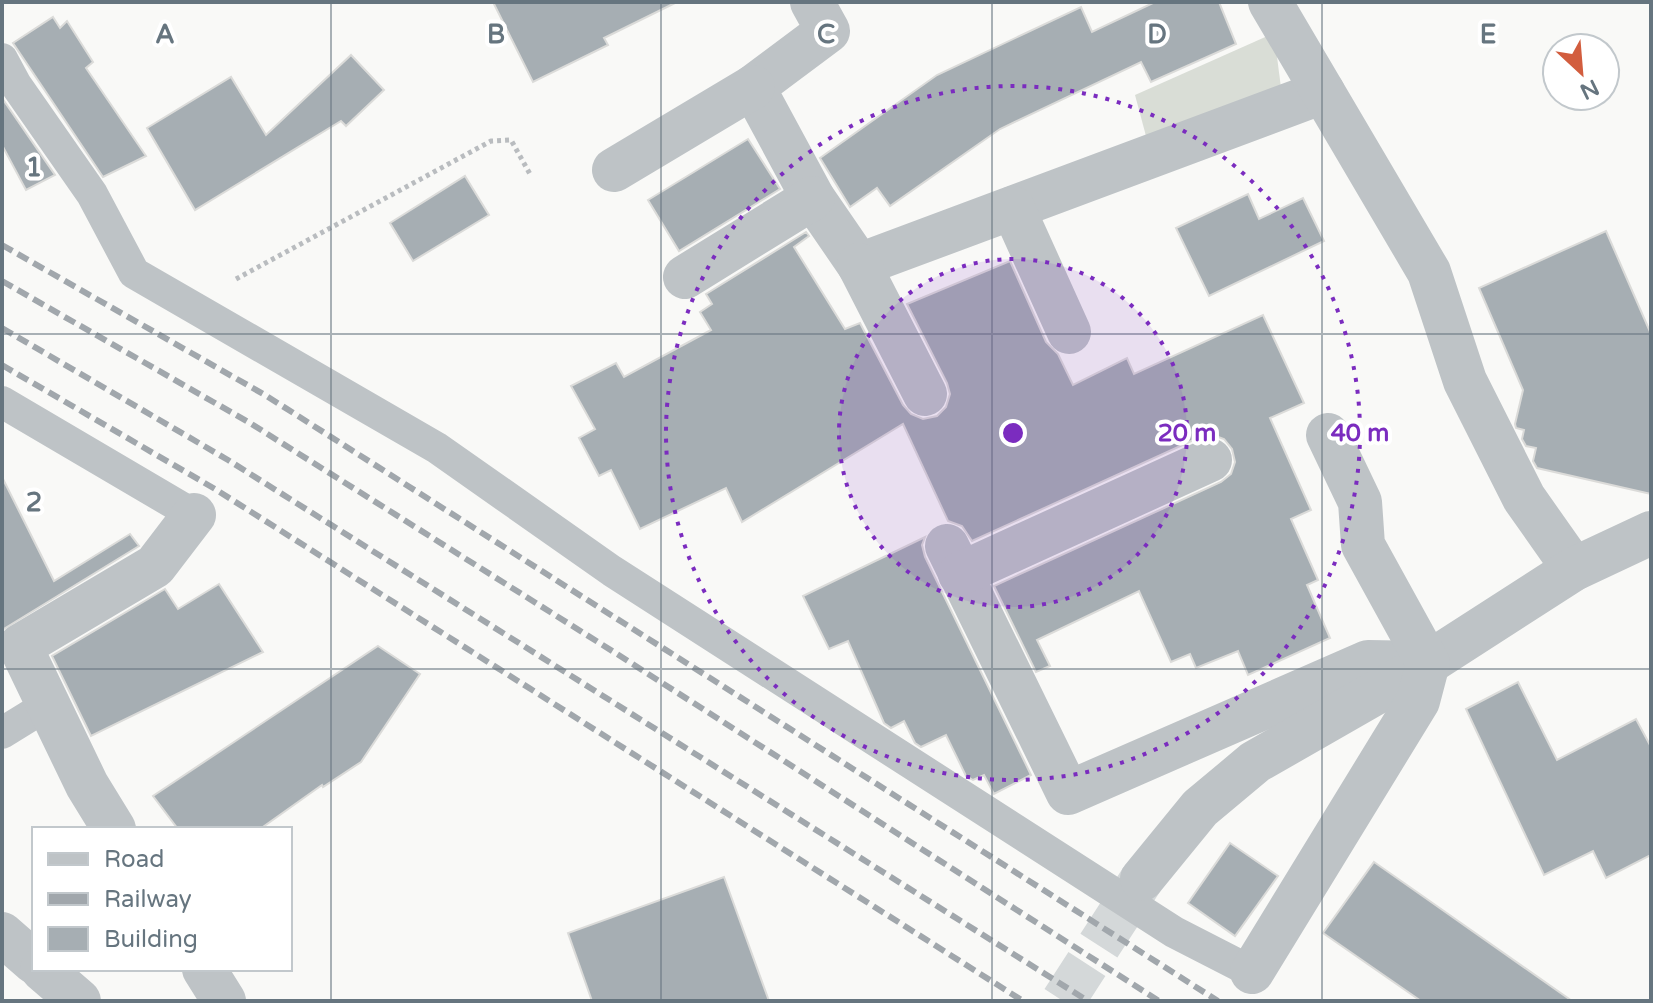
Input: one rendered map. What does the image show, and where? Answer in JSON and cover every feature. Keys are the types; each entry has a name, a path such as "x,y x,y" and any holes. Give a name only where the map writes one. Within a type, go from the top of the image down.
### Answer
{"street":[{"path":"614,170 753,87 828,31 812,2"},
{"path":"1270,2 1429,272 1465,381 1524,498 1574,569"},
{"path":"753,87 813,198 859,265 925,394"},
{"path":"859,265 1323,92"},
{"path":"685,277 813,198"},
{"path":"1013,208 1069,332"},
{"path":"1252,972 1418,701 1428,663 1363,545 1360,502 1328,435"},
{"path":"1210,460 954,560 1068,793 1368,662 1428,663"},
{"path":"113,827 87,785 20,646 155,566 194,515"},
{"path":"1368,662 1206,772 1142,859 1255,762 1428,663 1574,569 1651,533"},
{"path":"2,934 32,960"},
{"path":"44,971 79,1001"},
{"path":"205,971 224,1001"}],"lane":[{"path":"2,59 16,85 92,194 134,273 437,448 625,579 1174,932 1252,972"},
{"path":"2,402 194,515"},
{"path":"2,733 49,704"}],"path":[{"path":"189,305 491,141 511,140 530,174"}],"shaded area":[{"path":"1274,33 1281,88 1146,136 1135,95"}],"building":[{"path":"493,2 677,2 604,38 608,45 533,82"},
{"path":"1155,2 1219,2 1236,44 1151,82 1141,62 1000,129 890,206 877,188 850,207 820,158 937,75 1081,7 1092,32"},
{"path":"53,17 60,28 67,21 93,62 86,68 146,156 103,177 13,43"},
{"path":"351,55 384,90 346,126 341,121 195,210 147,128 231,77 266,135"},
{"path":"2,98 55,175 26,190 2,145"},
{"path":"748,139 780,189 679,251 648,200"},
{"path":"465,176 489,215 413,261 390,223"},
{"path":"1248,194 1259,219 1303,198 1324,241 1209,296 1176,228"},
{"path":"1606,231 1651,334 1651,494 1537,468 1533,461 1536,448 1526,446 1522,439 1524,430 1516,428 1515,424 1523,390 1479,288"},
{"path":"806,232 809,236 794,247 845,329 860,323 903,405 911,414 923,419 937,416 946,407 950,394 907,304 1010,261 1046,342 1058,354 1073,385 1127,358 1134,374 1263,315 1304,403 1270,418 1311,510 1291,519 1318,580 1307,585 1330,638 1248,675 1238,651 1196,668 1190,654 1171,662 1139,591 1037,640 1050,666 1036,672 994,586 1221,482 1231,474 1235,462 1232,449 1224,439 1213,435 1200,437 972,541 962,526 948,521 903,424 742,522 726,488 640,529 611,470 599,476 579,438 595,429 571,386 616,363 624,377 711,330 700,312 712,304 706,294"},
{"path":"2,477 54,581 130,534 139,546 2,630"},
{"path":"925,537 922,545 925,557 1031,775 994,794 984,775 973,780 966,776 946,735 921,747 915,743 904,721 891,728 884,723 848,641 829,649 803,596"},
{"path":"219,584 263,652 91,736 52,656 165,589 178,609"},
{"path":"378,646 420,674 361,762 263,827 176,827 153,796"},
{"path":"1518,682 1557,760 1636,719 1651,747 1651,855 1606,878 1593,851 1544,875 1466,709"},
{"path":"1230,843 1278,876 1235,936 1188,903"},
{"path":"1374,862 1572,1001 1421,1001 1323,933"},
{"path":"724,877 769,1001 592,1001 568,933"}],"tunnel":[{"path":"1063,1001 1142,879"}],"railway":[{"path":"2,245 265,395 1218,1001"},
{"path":"2,281 250,423 1159,1001"},
{"path":"2,328 228,460 1088,1001"},
{"path":"2,365 215,489 1023,1001"}]}
